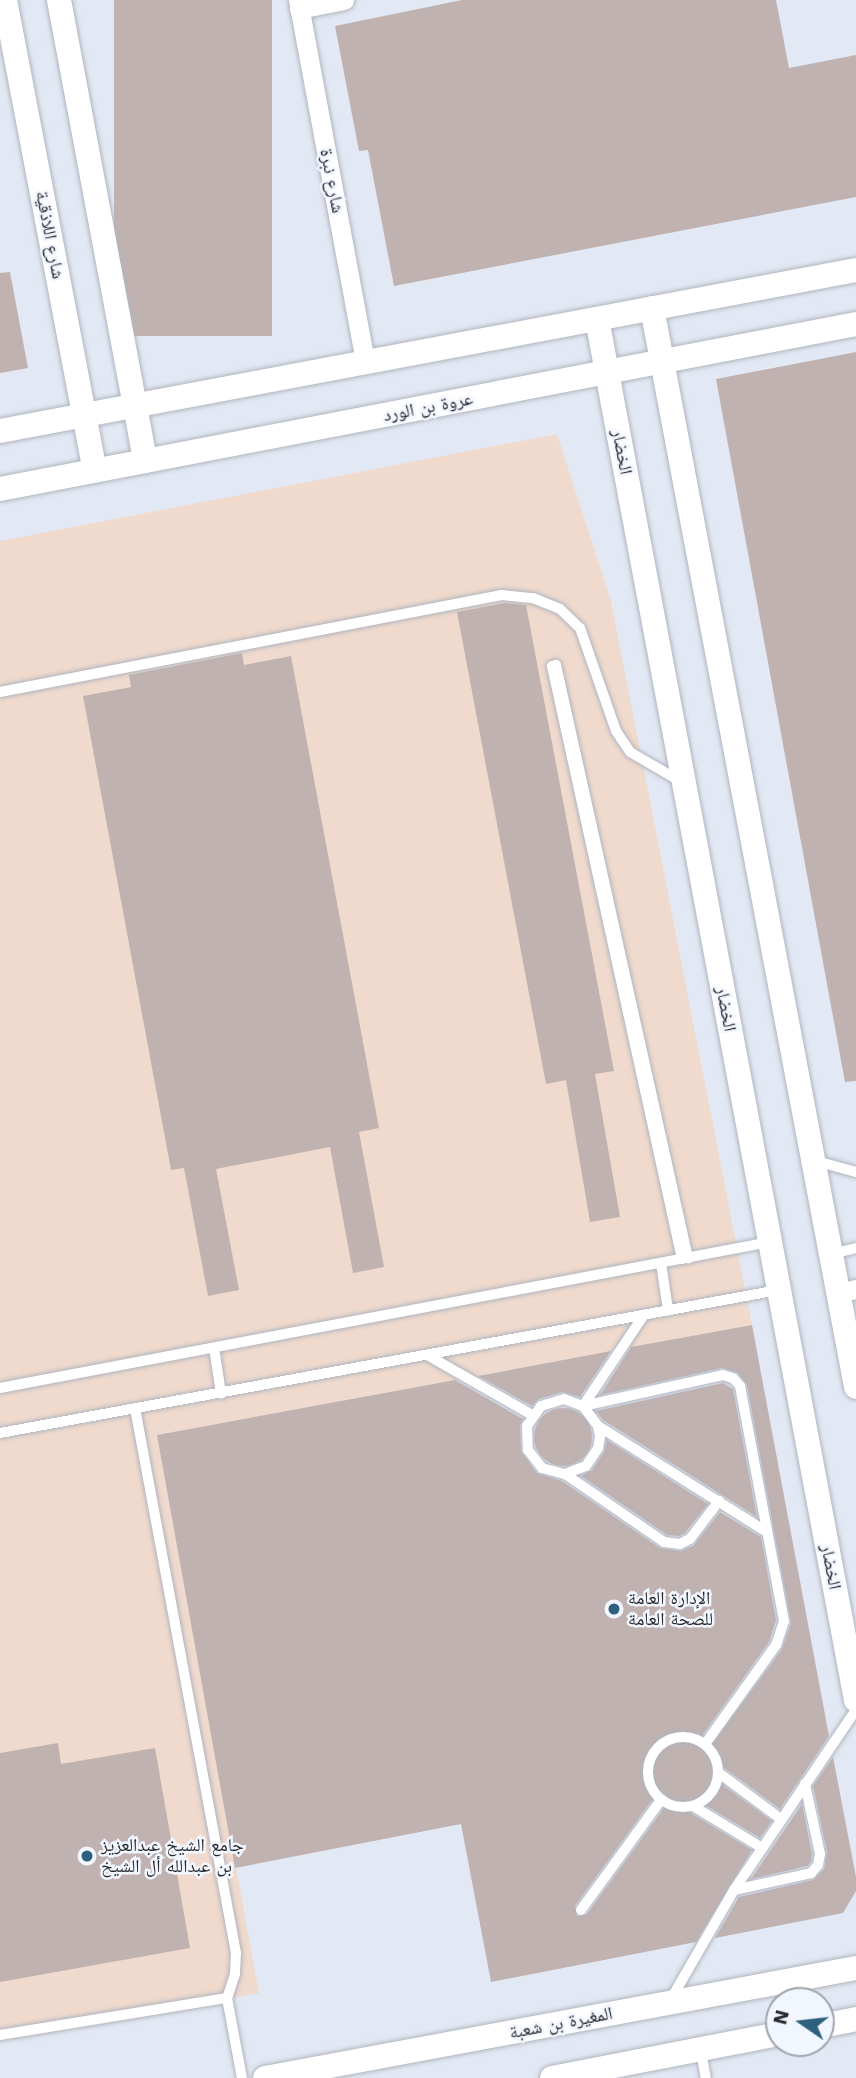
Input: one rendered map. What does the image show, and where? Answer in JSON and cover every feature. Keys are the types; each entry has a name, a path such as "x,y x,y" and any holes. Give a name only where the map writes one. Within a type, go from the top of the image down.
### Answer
{"street":[{"name":"شارع اللاذقية","path":"5,0 95,470"},
{"path":"59,0 145,461"},
{"path":"299,4 344,0"},
{"name":"شارع نبرة","path":"299,4 365,362"},
{"path":"0,431 856,270"},
{"path":"652,308 831,1254 847,1291 856,1387"},
{"name":"الخضار","path":"597,319 856,1700"},
{"name":"عروة بن الورد","path":"0,489 856,324"},
{"name":"المغيرة بن شعبة","path":"265,2078 856,1968"},
{"path":"835,2023 856,2019"},
{"path":"562,2077 765,2037"}],"lane":[{"path":"0,692 502,595 533,598 560,610 580,628 616,731 630,752 684,783"},
{"path":"556,665 685,1259 552,666 556,665"},
{"path":"813,1160 856,1172"},
{"path":"0,1388 770,1242"},
{"path":"831,1254 856,1248"},
{"path":"660,1263 668,1310"},
{"path":"0,1433 779,1290"},
{"path":"583,1406 644,1315"},
{"path":"214,1348 221,1392"},
{"path":"427,1355 532,1415"},
{"path":"598,1426 598,1448 593,1458 586,1466 565,1474 553,1473 533,1460 525,1438 532,1415 552,1401 564,1399 583,1406 723,1375 733,1378 740,1386 784,1621 782,1634 705,1744"},
{"path":"583,1406 598,1426 767,1532"},
{"path":"135,1408 236,1953 235,1974 227,1998 242,2078"},
{"path":"565,1474 664,1542 680,1544 691,1539 719,1502"},
{"path":"669,2003 734,1890 856,1710"},
{"path":"685,1737 705,1744 713,1752 719,1773 711,1794 693,1806 682,1808 661,1800 649,1782 650,1760 655,1751 663,1743 685,1737"},
{"path":"719,1773 781,1819"},
{"path":"734,1890 811,1872 818,1866 820,1854 804,1784"},
{"path":"581,1910 661,1800"},
{"path":"693,1806 762,1848"},
{"path":"0,2035 227,1998"},
{"path":"700,2049 706,2078"}],"shaded area":[{"path":"557,434 611,601 752,1325 157,1435 259,1993 0,2041 0,541"}],"building":[{"path":"114,0 272,0 272,336 114,336"},
{"path":"462,0 776,0 789,68 856,55 856,197 394,286 368,150 359,151 335,26"},
{"path":"10,272 28,368 0,373 0,273"},
{"path":"856,352 856,1081 845,1082 716,379"},
{"path":"505,603 526,605 614,1071 595,1074 620,1217 590,1222 566,1080 546,1084 457,612"},
{"path":"242,653 244,665 291,656 379,1128 359,1132 384,1267 353,1273 330,1147 216,1169 239,1290 208,1296 184,1168 171,1170 83,696 131,687 129,675"},
{"name":"الإدارة العامة للصحة العامة","path":"752,1325 829,1736 780,1809 723,1767 713,1769 715,1779 772,1821 760,1838 697,1800 687,1802 689,1812 752,1850 696,1942 491,1982 461,1824 235,1868 157,1435 455,1380 523,1419 520,1426 521,1451 537,1473 562,1481 660,1548 680,1551 693,1546 720,1512 761,1537 776,1620 769,1642 699,1740 699,1748 707,1751 782,1649 791,1623 747,1385 738,1373 722,1368 600,1395 631,1347","holes":["661,1793 667,1796 667,1804 587,1914 577,1916 575,1906 655,1796"]},
{"path":"611,1351 580,1397 562,1392 539,1399 532,1406 478,1376"},
{"path":"723,1383 733,1389 757,1517 603,1420 596,1411"},
{"path":"563,1408 579,1413 587,1421 592,1437 587,1453 579,1461 563,1466 547,1461 539,1453 534,1437 539,1421 547,1413"},
{"path":"607,1440 708,1504 685,1533 679,1536 667,1535 581,1476 592,1470 604,1452"},
{"name":"جامع الشيخ عبدالعزيز بن عبدالله أل الشيخ","path":"58,1743 61,1764 155,1748 190,1948 0,1982 0,1753"},
{"path":"833,1757 856,1877 856,1891 843,1913 715,1938 739,1897 813,1880 824,1869 827,1852 813,1786"},
{"path":"802,1804 812,1854 811,1862 807,1866 751,1879"}],"place":[{"name":"الإدارة العامة للصحة العامة","path":"614,1609"},
{"name":"جامع الشيخ عبدالعزيز بن عبدالله أل الشيخ","path":"87,1856"}]}
